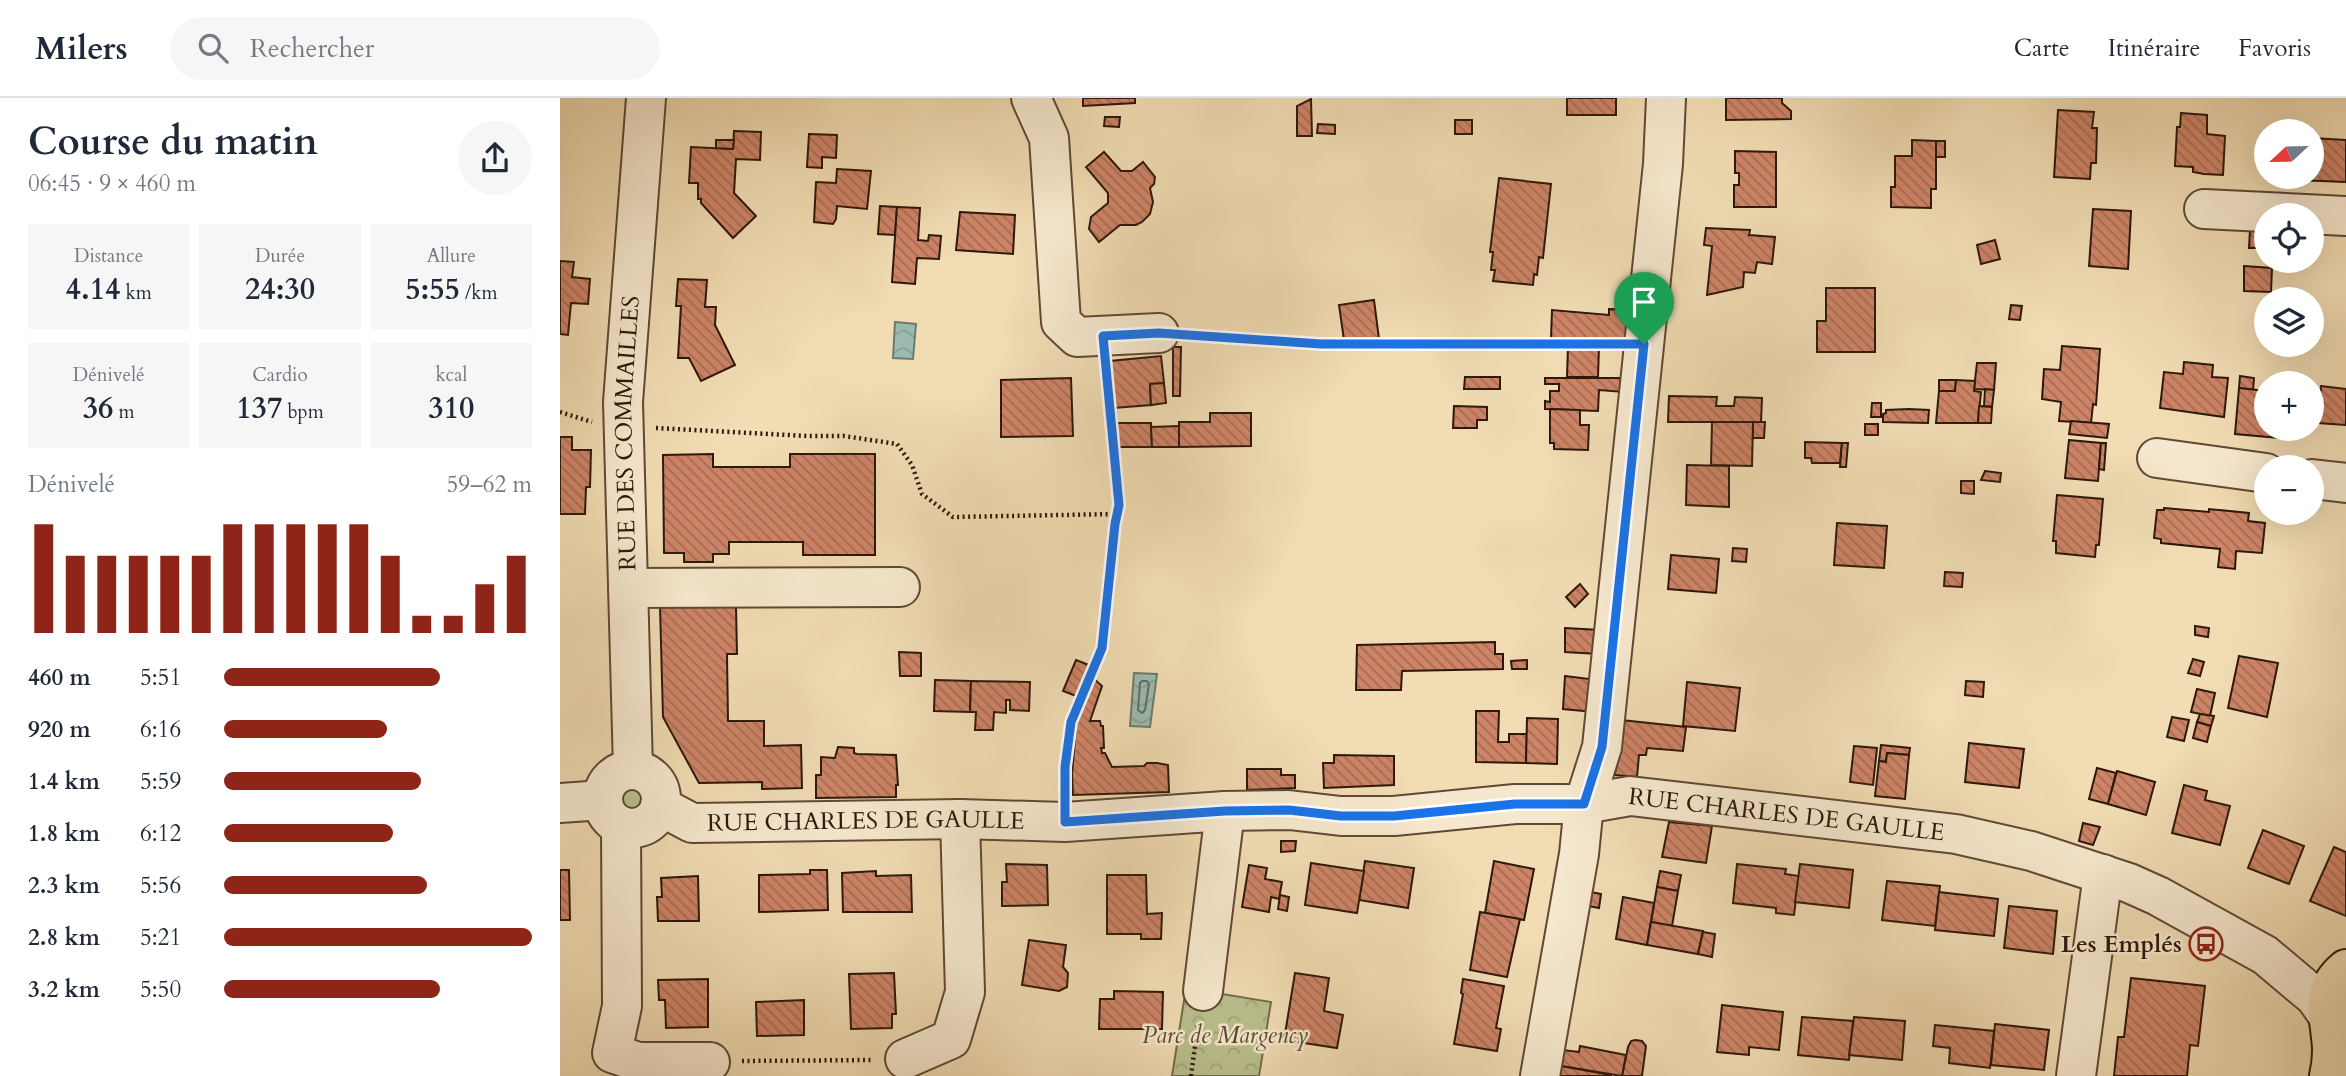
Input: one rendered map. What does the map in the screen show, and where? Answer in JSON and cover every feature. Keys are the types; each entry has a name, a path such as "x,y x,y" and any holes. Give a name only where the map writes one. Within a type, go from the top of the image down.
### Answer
{"main road":[{"path":"2329,1076 2333,1055 2327,1014 2328,997 2336,978 2346,970"}],"street":[{"name":"RUE DES COMMAILLES","path":"633,769 623,402 646,98"},
{"path":"1031,98 1049,138 1061,322 1077,337 1159,333"},
{"path":"1540,1076 1579,854 1584,804 1602,747 1663,164 1666,98"},
{"path":"2204,209 2346,216"},
{"path":"2157,458 2254,471"},
{"path":"2324,481 2346,484"},
{"path":"628,588 900,587"},
{"path":"560,803 612,813 637,828 652,820 660,807 658,785 647,774 633,769 620,772 610,779 604,791 612,813 622,1006 612,1053 638,1062 710,1062"},
{"name":"RUE CHARLES DE GAULLE","path":"660,807 692,823 960,819 1065,822 1225,811 1289,810 1341,816 1394,816 1515,804 1584,804 1630,796 1956,834 2031,850 2158,896 2265,955"},
{"path":"1203,991 1225,811"},
{"path":"905,1059 951,1039 965,992 960,819"},
{"path":"2076,1076 2103,874"},
{"path":"2265,955 2308,967 2346,970"},
{"path":"2265,955 2315,997 2327,1014"}],"path":[{"path":"1159,333 1321,344 1644,344"},
{"path":"1065,822 1065,767 1071,722 1102,648 1119,505 1103,336"},
{"path":"623,420 657,429 844,436 897,444 912,466 922,495 953,517 1117,514"},
{"path":"1191,1076 1203,991"},
{"path":"710,1062 905,1059"}],"green space":[{"path":"625,782 641,783 648,790 648,804 642,815 624,816 615,795 620,785"},
{"name":"Parc de Margency","path":"1186,988 1271,1002 1259,1076 1172,1076"}],"water":[{"path":"895,322 916,324 913,359 893,358"},
{"path":"1134,673 1157,674 1150,727 1130,726"}],"building":[{"path":"1083,98 1135,98 1135,103 1083,106"},
{"path":"1567,98 1616,98 1616,115 1567,115"},
{"path":"1726,98 1782,98 1782,103 1791,111 1791,119 1726,120"},
{"path":"1311,99 1312,136 1297,136 1297,106"},
{"path":"2058,110 2094,112 2092,128 2097,128 2096,163 2091,163 2090,179 2054,177"},
{"path":"2181,113 2207,115 2207,134 2225,136 2223,175 2193,172 2193,167 2175,166 2177,127 2180,127"},
{"path":"1105,117 1120,117 1119,127 1104,126"},
{"path":"1455,120 1472,120 1472,134 1455,134"},
{"path":"1318,124 1335,125 1335,134 1317,133"},
{"path":"734,131 761,132 760,160 736,159 734,193 756,216 733,238 701,203 701,199 698,199 698,183 689,183 691,147 733,149"},
{"path":"809,134 837,135 836,158 822,157 822,168 807,167"},
{"path":"2324,139 2346,140 2346,182 2324,181"},
{"path":"716,140 734,140 733,149 716,148"},
{"path":"1912,140 1936,141 1936,189 1931,189 1931,208 1891,207 1891,187 1895,187 1895,156 1912,156"},
{"path":"1936,141 1945,141 1945,157 1936,157"},
{"path":"1735,151 1776,152 1776,207 1734,207 1734,185 1739,185 1739,173 1735,173"},
{"path":"1104,152 1121,171 1132,171 1143,162 1155,177 1150,188 1153,202 1150,214 1136,225 1120,225 1099,242 1089,229 1091,217 1108,203 1108,193 1086,167"},
{"path":"837,169 871,171 867,209 837,206 833,224 814,222 816,182 836,183"},
{"path":"1499,178 1551,184 1543,258 1539,257 1533,285 1493,281 1495,270 1491,270 1493,252 1490,252"},
{"path":"880,206 897,207 895,235 878,234"},
{"path":"897,207 920,208 918,240 928,241 929,235 941,236 939,259 917,258 915,284 892,282"},
{"path":"2093,209 2131,211 2128,269 2089,266"},
{"path":"960,212 1015,215 1013,254 956,250"},
{"path":"1706,228 1750,230 1749,235 1775,237 1772,264 1757,262 1755,273 1744,272 1743,287 1707,295 1712,246 1704,245"},
{"path":"2250,230 2254,230 2254,248 2249,248"},
{"path":"1995,240 2000,259 1981,264 1977,245"},
{"path":"560,261 574,262 572,277 590,279 588,304 571,303 568,335 560,334"},
{"path":"2244,266 2254,267 2254,273 2272,273 2271,287 2254,287 2254,291 2244,291"},
{"path":"678,279 707,280 705,307 716,307 715,325 735,365 701,381 689,358 678,358 681,306 676,306"},
{"path":"1826,288 1875,288 1875,352 1817,352 1817,321 1826,321"},
{"path":"1374,300 1379,339 1344,340 1339,305"},
{"path":"2011,305 2022,306 2020,320 2009,319"},
{"path":"1609,309 1632,310 1629,339 1551,339 1552,310 1609,315"},
{"path":"2062,346 2100,349 2096,405 2093,404 2091,423 2059,421 2061,402 2042,399 2044,369 2060,370"},
{"path":"1173,347 1181,347 1180,396 1173,396"},
{"path":"1568,347 1599,347 1598,377 1567,377"},
{"path":"1161,356 1164,383 1150,384 1151,405 1114,408 1110,361"},
{"path":"2184,362 2213,365 2212,377 2228,378 2224,417 2160,408 2164,372 2183,374"},
{"path":"1977,363 1996,363 1994,390 1974,389"},
{"path":"2240,376 2254,378 2253,390 2239,388"},
{"path":"1465,377 1500,377 1500,389 1464,389"},
{"path":"1071,378 1073,436 1001,437 1001,380"},
{"path":"1545,378 1625,378 1624,392 1599,390 1598,411 1545,409 1545,401 1550,402 1550,391 1559,391 1559,384 1545,384"},
{"path":"1939,380 1956,380 1955,391 1939,391"},
{"path":"1956,380 1975,381 1974,391 1981,392 1978,423 1936,423 1939,391 1955,391"},
{"path":"1164,383 1166,403 1151,405 1150,384"},
{"path":"2324,386 2346,389 2346,425 2324,423"},
{"path":"2239,388 2254,390 2254,436 2235,434"},
{"path":"1985,389 1994,390 1992,407 1984,406"},
{"path":"1669,396 1717,397 1716,406 1734,406 1735,397 1762,398 1761,422 1668,422"},
{"path":"1872,403 1881,403 1881,417 1871,417"},
{"path":"1454,406 1487,407 1487,420 1477,420 1477,428 1453,428"},
{"path":"1979,406 1992,407 1991,423 1978,423"},
{"path":"1550,409 1580,410 1580,425 1589,425 1588,450 1554,449 1554,443 1550,443"},
{"path":"1886,410 1929,410 1928,423 1883,422"},
{"path":"1210,413 1251,413 1251,446 1179,447 1179,422 1210,422"},
{"path":"2071,421 2109,424 2107,438 2069,434"},
{"path":"1712,422 1753,422 1752,466 1711,465"},
{"path":"1753,422 1765,422 1764,438 1753,438"},
{"path":"1116,423 1151,423 1152,447 1118,447"},
{"path":"1865,424 1878,424 1878,435 1865,435"},
{"path":"1179,426 1179,447 1152,447 1151,427"},
{"path":"560,437 572,437 572,450 591,450 590,487 586,487 585,514 560,514"},
{"path":"2069,440 2101,443 2098,481 2065,478"},
{"path":"1805,442 1842,443 1840,463 1812,463 1811,458 1805,458"},
{"path":"1842,443 1848,443 1846,467 1840,467"},
{"path":"2101,443 2106,443 2104,470 2099,469"},
{"path":"713,454 713,467 790,467 790,454 875,454 875,555 803,555 803,542 729,542 729,554 713,554 713,562 684,562 684,553 664,553 663,455"},
{"path":"1687,465 1729,466 1729,507 1686,505"},
{"path":"1985,471 2001,473 2000,482 1981,480"},
{"path":"1961,481 1974,481 1974,494 1961,493"},
{"path":"2057,495 2103,499 2099,545 2096,545 2095,557 2056,553 2056,541 2053,541"},
{"path":"2209,509 2249,513 2248,521 2254,522 2254,525 2265,525 2262,553 2236,551 2235,569 2218,567 2220,549 2161,543 2161,539 2154,538 2157,510 2209,512"},
{"path":"1837,523 1887,526 1884,568 1834,565"},
{"path":"1733,548 1747,549 1746,562 1732,561"},
{"path":"1671,555 1719,559 1716,593 1668,589"},
{"path":"1945,572 1963,573 1962,587 1944,586"},
{"path":"1580,584 1588,594 1575,607 1566,597"},
{"path":"736,606 737,654 727,654 728,721 764,721 764,746 801,745 802,788 762,789 762,782 699,783 663,717 660,607"},
{"path":"2195,626 2209,628 2208,637 2195,635"},
{"path":"1565,628 1600,630 1598,654 1565,652"},
{"path":"1495,642 1495,654 1503,654 1503,669 1402,671 1401,690 1356,690 1357,645"},
{"path":"899,652 921,653 921,676 900,676"},
{"path":"2239,656 2278,663 2267,717 2228,708"},
{"path":"2193,659 2204,662 2200,676 2188,673"},
{"path":"1076,660 1089,665 1076,696 1063,691"},
{"path":"1527,660 1527,669 1512,669 1511,661"},
{"path":"1565,676 1598,680 1594,712 1563,709"},
{"path":"1094,679 1102,686 1090,721 1100,721 1103,726 1102,753 1105,753 1112,767 1144,766 1147,763 1168,765 1169,792 1073,795 1077,717"},
{"path":"935,680 971,681 970,712 934,711"},
{"path":"971,681 1030,682 1029,711 1010,710 1010,700 1006,700 1006,713 994,712 993,730 975,730 976,712 970,712"},
{"path":"1966,681 1984,682 1983,697 1965,695"},
{"path":"1687,682 1740,688 1735,731 1683,726"},
{"path":"2197,689 2215,693 2210,716 2191,712"},
{"path":"1476,711 1499,711 1498,742 1509,742 1509,734 1527,734 1526,763 1476,762"},
{"path":"2200,714 2214,716 2211,726 2197,722"},
{"path":"2172,717 2189,720 2184,741 2167,737"},
{"path":"1527,718 1558,719 1557,764 1526,763"},
{"path":"1621,720 1686,727 1683,751 1647,748 1646,755 1639,755 1637,777 1615,775"},
{"path":"2197,722 2211,726 2207,742 2193,738"},
{"path":"1969,743 2024,749 2019,788 1965,782"},
{"path":"1881,745 1910,748 1909,755 1887,753 1886,762 1879,761"},
{"path":"1854,746 1877,748 1873,785 1850,782"},
{"path":"838,747 854,748 854,753 857,754 896,755 896,797 816,798 816,775 821,775 821,757 835,758"},
{"path":"1887,753 1909,755 1905,799 1875,796 1879,761 1886,762"},
{"path":"1334,755 1394,756 1394,785 1324,788 1323,763 1334,763"},
{"path":"2097,768 2116,773 2108,804 2089,799"},
{"path":"1247,769 1281,769 1281,775 1295,775 1295,788 1247,790"},
{"path":"2117,771 2155,782 2146,815 2108,804"},
{"path":"2184,785 2207,791 2205,800 2230,806 2220,845 2172,833"},
{"path":"1669,822 1712,826 1706,863 1662,857"},
{"path":"2083,823 2100,827 2093,845 2079,841"},
{"path":"2263,830 2304,846 2289,884 2248,868"},
{"path":"1281,841 1296,841 1295,851 1281,852"},
{"path":"2334,847 2346,852 2346,916 2310,901"},
{"path":"1365,861 1414,868 1408,908 1359,900"},
{"path":"1494,861 1534,869 1524,920 1485,913"},
{"path":"1311,863 1364,871 1357,913 1305,905"},
{"path":"1006,864 1047,865 1048,905 1002,906 1002,882 1007,882"},
{"path":"1737,864 1786,869 1785,874 1799,876 1794,915 1776,913 1776,908 1733,903"},
{"path":"1800,864 1853,870 1849,908 1795,902"},
{"path":"1249,865 1267,868 1265,879 1282,882 1279,899 1271,897 1269,912 1242,907"},
{"path":"560,870 569,870 570,920 560,920"},
{"path":"810,870 827,870 828,910 759,912 759,875 810,874"},
{"path":"876,871 876,876 911,875 912,912 843,912 842,873"},
{"path":"1660,871 1681,875 1678,891 1657,887"},
{"path":"1107,875 1146,875 1147,914 1162,913 1161,939 1141,939 1141,934 1107,934"},
{"path":"698,876 699,921 658,921 657,897 662,897 661,878"},
{"path":"1887,881 1940,886 1935,926 1882,920"},
{"path":"1657,887 1678,891 1672,926 1651,922"},
{"path":"1591,892 1601,894 1599,908 1588,906"},
{"path":"1939,892 1998,899 1994,936 1935,930"},
{"path":"1280,895 1289,897 1287,911 1278,909"},
{"path":"1623,897 1654,903 1647,945 1616,939"},
{"path":"2009,906 2057,911 2053,954 2004,948"},
{"path":"1480,912 1520,919 1507,977 1470,970"},
{"path":"1651,922 1703,931 1698,954 1647,945"},
{"path":"1703,932 1715,934 1712,957 1698,954"},
{"path":"1029,940 1066,945 1063,967 1068,973 1067,987 1059,991 1022,985"},
{"path":"894,973 896,1014 892,1014 892,1028 851,1029 849,974"},
{"path":"1295,973 1329,978 1324,1011 1343,1015 1337,1048 1284,1040"},
{"path":"2131,978 2205,986 2198,1046 2190,1045 2187,1076 2114,1076 2118,1037 2124,1037"},
{"path":"708,979 708,1027 666,1028 665,1000 659,1000 658,980"},
{"path":"1463,979 1504,986 1496,1028 1501,1029 1497,1051 1454,1044"},
{"path":"1114,991 1163,992 1162,1029 1099,1029 1100,999 1114,999"},
{"path":"804,1000 804,1035 757,1036 756,1002"},
{"path":"1722,1005 1783,1012 1779,1050 1749,1047 1749,1055 1717,1052"},
{"path":"1802,1017 1853,1021 1849,1060 1798,1055"},
{"path":"1854,1017 1905,1021 1902,1060 1849,1055"},
{"path":"1995,1024 2049,1030 2044,1070 1991,1065"},
{"path":"1935,1025 1994,1031 1990,1068 1949,1063 1950,1048 1933,1046"},
{"path":"1631,1041 1642,1041 1646,1046 1642,1076 1622,1076 1628,1047"},
{"path":"1580,1046 1626,1055 1622,1076 1561,1066 1563,1050 1579,1052"},
{"path":"1561,1066 1611,1075 1611,1076 1559,1076"}],"place":[{"name":"Les Emplés","path":"2206,944"}],"route":[{"path":"1159,333 1321,344 1644,344 1602,747 1584,804 1515,804 1394,816 1341,816 1289,810 1225,811 1065,822 1065,767 1071,722 1102,648 1119,505 1103,336 1159,333"}]}
